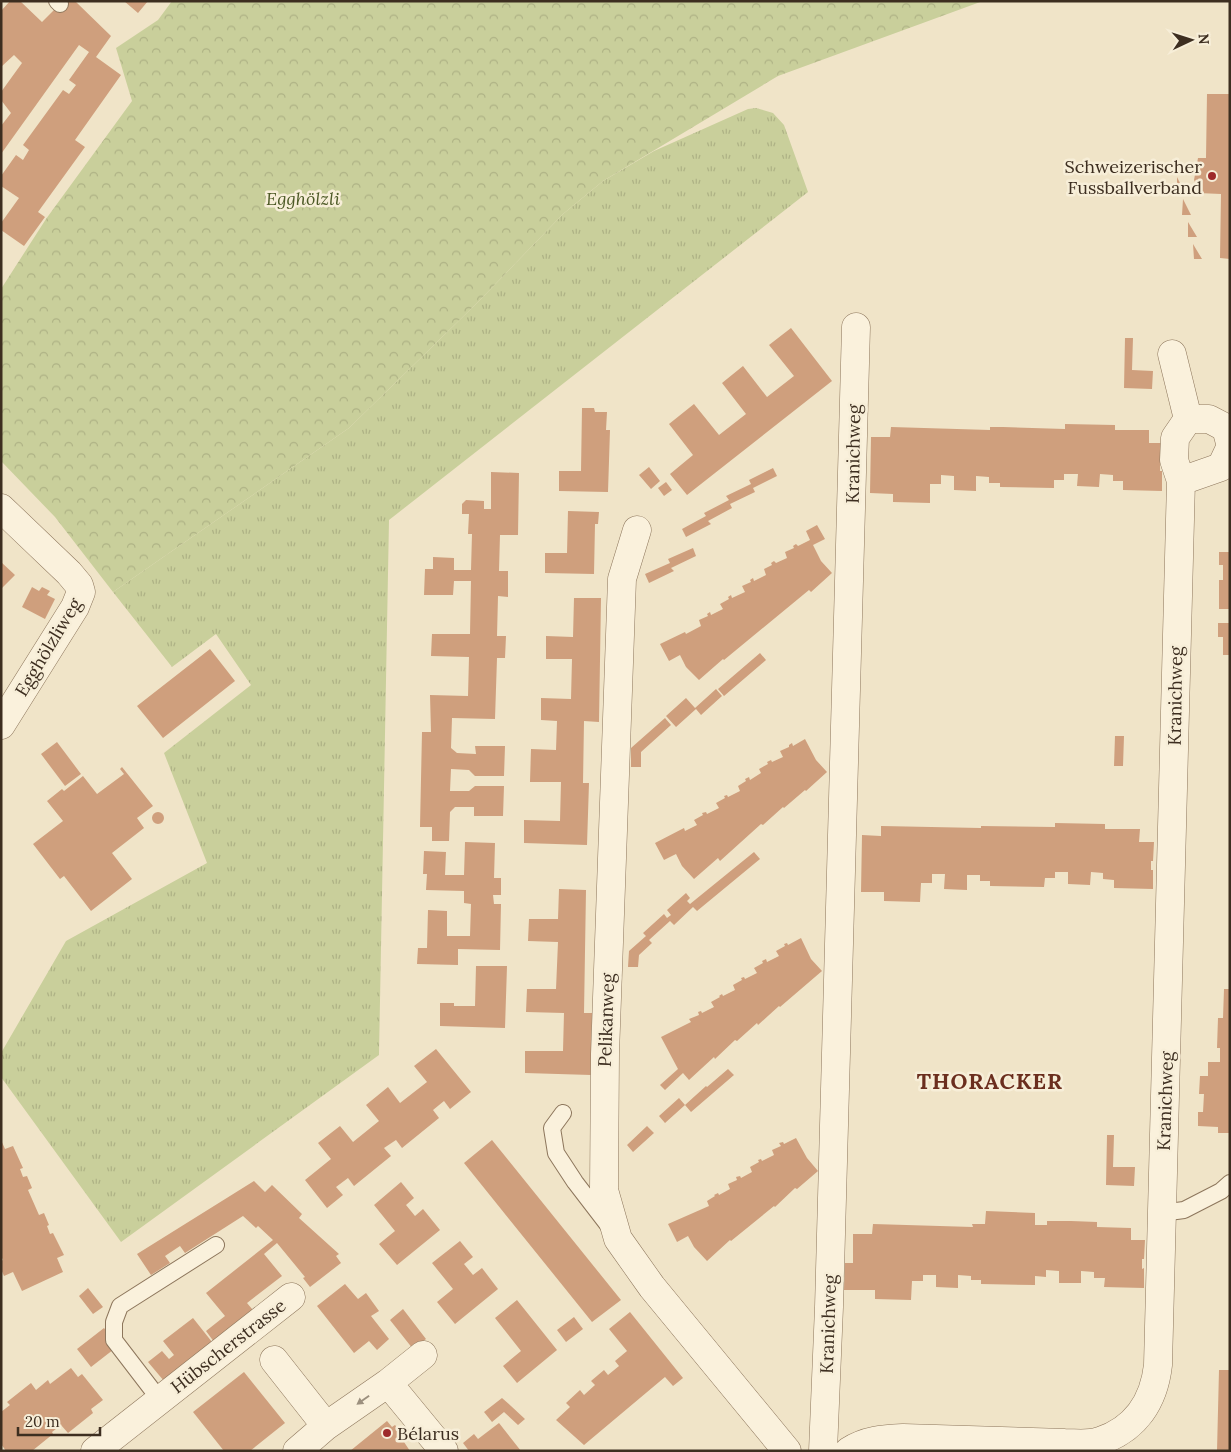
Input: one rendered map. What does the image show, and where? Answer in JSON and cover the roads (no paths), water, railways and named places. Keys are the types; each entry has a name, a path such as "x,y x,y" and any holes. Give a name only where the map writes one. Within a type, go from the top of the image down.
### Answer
{"street":[{"name":"Kranichweg","path":"822,1451 829,1307 856,327"},
{"path":"1172,354 1188,420 1208,419 1226,428 1230,443"},
{"name":"Kranichweg","path":"849,1451 857,1446 878,1439 903,1438 1084,1444 1100,1441 1133,1422 1152,1396 1158,1365 1181,481 1174,460 1175,438 1188,420"},
{"path":"1181,481 1221,467 1230,448"},
{"name":"Egghölzliweg","path":"1,508 69,573 79,585 81,592 75,607 1,725"},
{"name":"Pelikanweg","path":"637,530 622,580 605,1054 604,1190 618,1239 652,1287 787,1451"},
{"name":"Hübscherstrasse","path":"95,1451 291,1297"},
{"path":"297,1451 326,1426 388,1383 423,1355"},
{"path":"274,1360 326,1426"},
{"path":"388,1383 444,1451"}],"lane":[{"path":"563,1113 552,1128 556,1153 575,1182 618,1239"},
{"path":"1161,1213 1184,1210 1221,1191 1230,1183"},
{"path":"160,1400 114,1340 114,1322 120,1306 216,1246"}],"place":[{"name":"Schweizerischer Fussballverband","path":"1212,176"},
{"name":"Bélarus","path":"387,1433"}],"district":[{"name":"THORACKER","path":"990,1081"}],"park label":[{"name":"Egghölzli","path":"303,198"}]}
